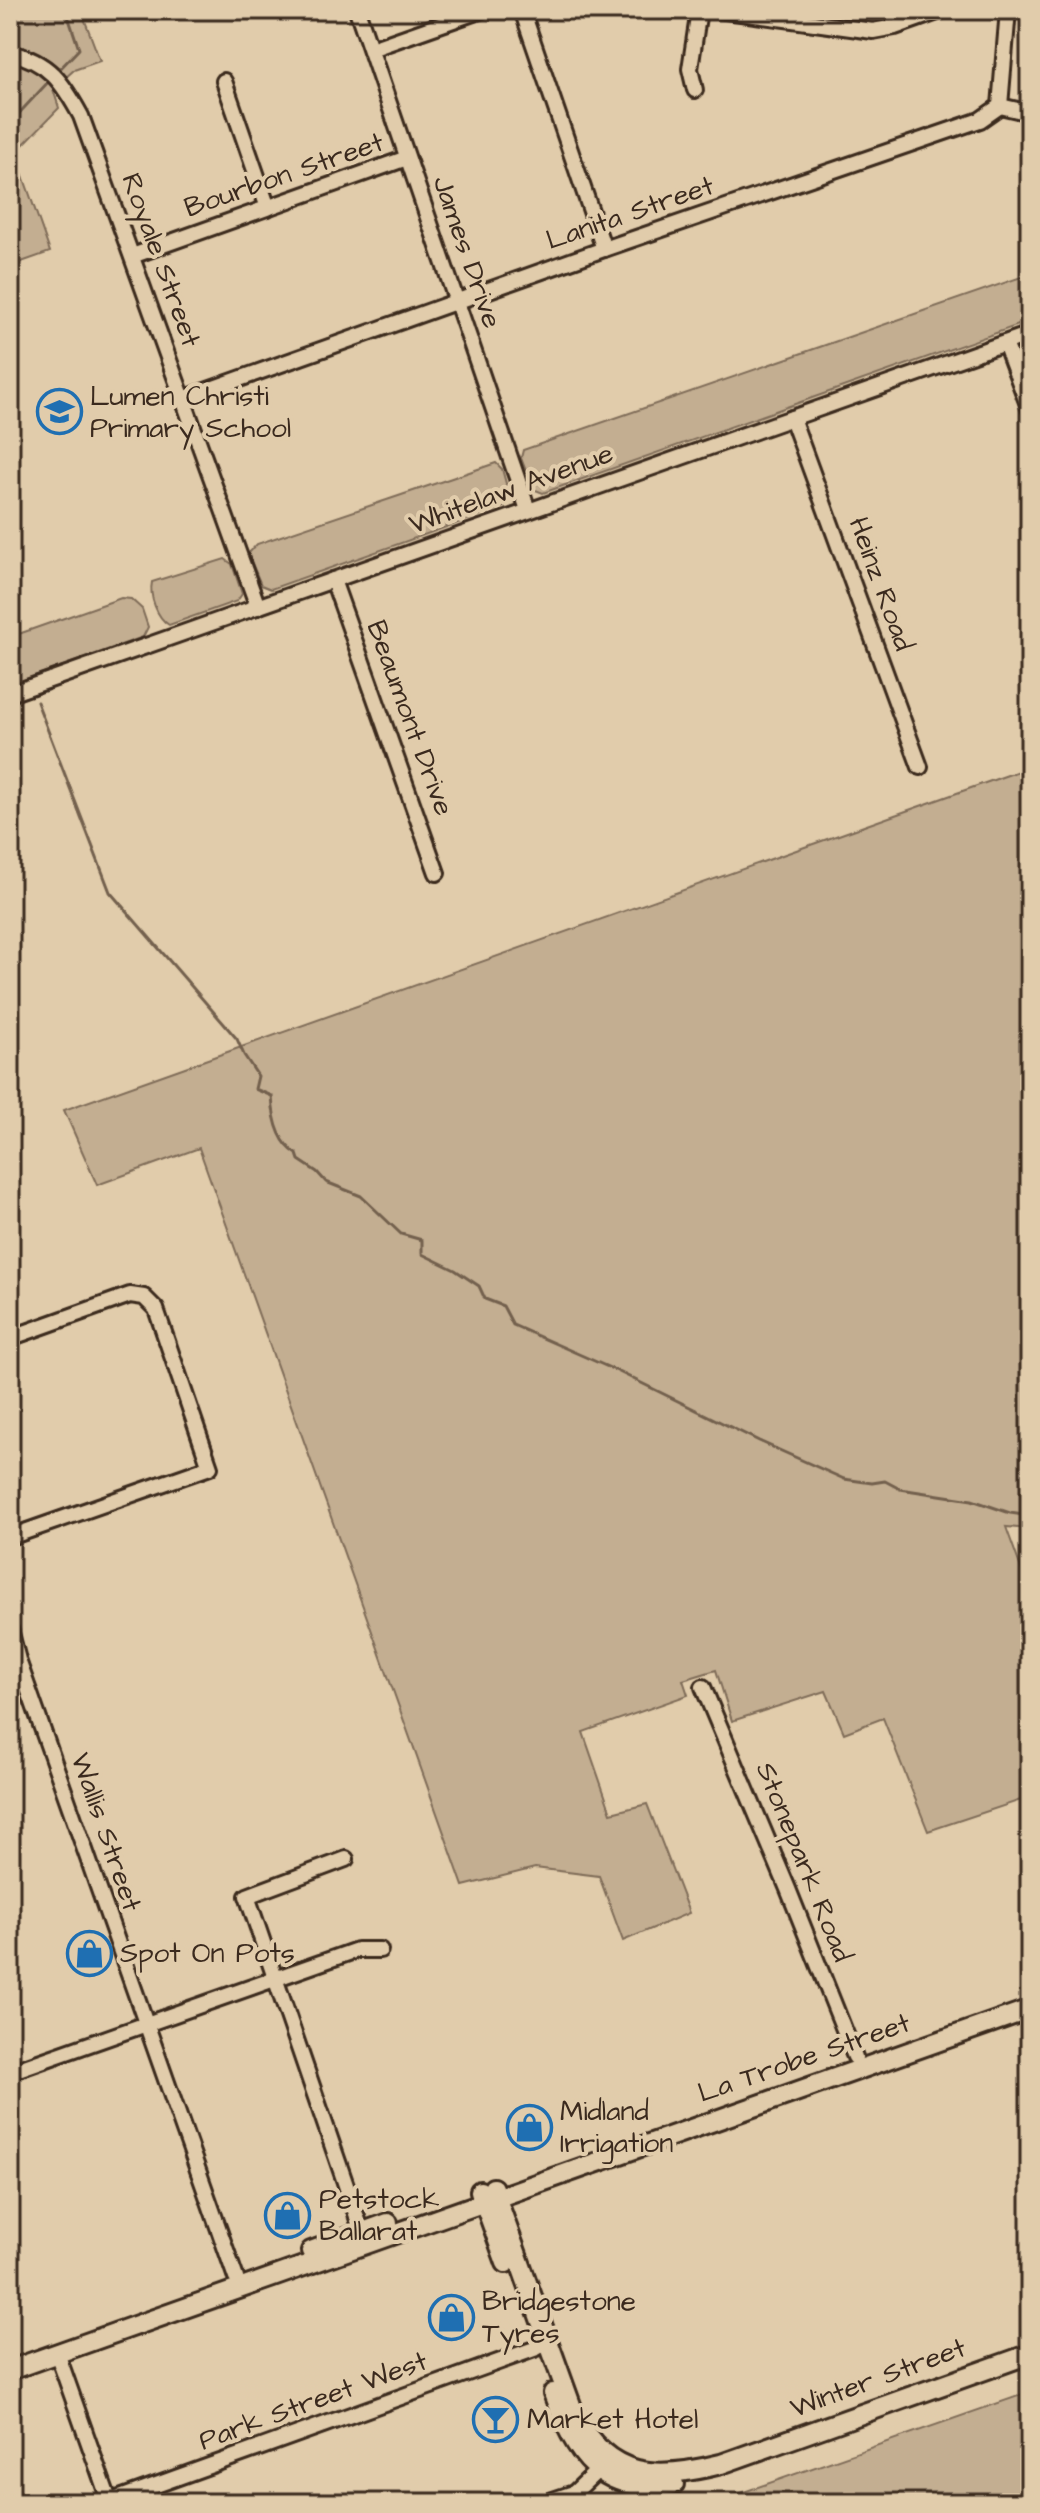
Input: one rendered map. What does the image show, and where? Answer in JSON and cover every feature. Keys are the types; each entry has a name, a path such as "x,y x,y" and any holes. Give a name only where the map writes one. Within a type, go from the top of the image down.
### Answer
{"main road":[{"name":"La Trobe Street","path":"10,2370 55,2348 857,2062 1030,1997"},
{"name":"La Trobe Street","path":"857,2062 1030,2009"},
{"path":"488,2194 542,2346 566,2428 583,2454 602,2463"},
{"name":"La Trobe Street","path":"10,2357 55,2348"},
{"name":"Winter Street","path":"602,2463 608,2476 634,2485 660,2486 687,2480 745,2456 1030,2354"}],"street":[{"name":"James Drive","path":"357,10 528,510"},
{"path":"371,49 482,10"},
{"path":"522,10 604,249"},
{"path":"695,90 690,69 699,10"},
{"path":"718,10 873,31 895,27 943,10"},
{"path":"1008,10 1000,106 1030,113"},
{"name":"Royale Street","path":"10,53 40,63 64,84 81,116 258,607"},
{"path":"224,81 268,208"},
{"name":"Lanita Street","path":"183,399 604,249 980,120 1000,106"},
{"name":"Bourbon Street","path":"132,256 407,158"},
{"name":"Whitelaw Avenue","path":"10,694 1030,334"},
{"path":"1005,343 1030,410"},
{"name":"Heinz Road","path":"792,418 920,767"},
{"name":"Beaumont Drive","path":"333,580 437,873"},
{"path":"10,1338 130,1295 144,1297 156,1309 210,1467 10,1537"},
{"name":"Wallis Street","path":"10,1629 18,1660 238,2284"},
{"name":"Stonepark Road","path":"703,1687 857,2062"},
{"path":"346,1859 247,1896 364,2238"},
{"path":"10,2072 357,1950 380,1950"},
{"name":"Park Street West","path":"108,2503 542,2346"},
{"path":"55,2348 108,2503"},
{"path":"544,2503 577,2498 602,2463"}],"shaded area":[{"path":"10,10 81,10 100,61 74,70 53,89 59,108 15,153 50,252 10,266"},
{"path":"1030,274 1030,321 543,493 533,489 521,458 523,450"},
{"path":"496,463 502,469 510,498 506,506 271,589 261,585 248,554 257,544"},
{"path":"225,559 232,564 242,594 237,601 169,625 165,622 155,606 152,582"},
{"path":"121,598 131,599 142,609 148,627 143,637 10,685 10,637"},
{"path":"1030,767 1030,1529 1006,1527 1030,1593 1030,1797 928,1831 883,1718 844,1733 826,1691 732,1721 716,1670 683,1680 688,1695 583,1732 611,1813 647,1804 689,1913 623,1941 599,1876 535,1868 463,1886 199,1148 97,1185 64,1110"},
{"path":"1030,2392 1030,2503 712,2503"}],"waterway":[{"path":"56,73 79,49 66,10"},
{"path":"10,123 51,79"},
{"path":"37,702 110,892 237,1039 258,1076 255,1089 272,1096 278,1128 299,1160 326,1182 361,1196 401,1234 422,1240 422,1254 479,1286 485,1299 503,1306 513,1325 844,1479 872,1483 885,1481 900,1489 972,1500 1010,1513 1030,1516"}],"place":[{"name":"Lumen Christi Primary School","path":"59,412"},
{"name":"Spot On Pots","path":"89,1953"},
{"name":"Midland Irrigation","path":"529,2127"},
{"name":"Petstock Ballarat","path":"288,2215"},
{"name":"Bridgestone Tyres","path":"451,2317"},
{"name":"Market Hotel","path":"496,2419"}]}
